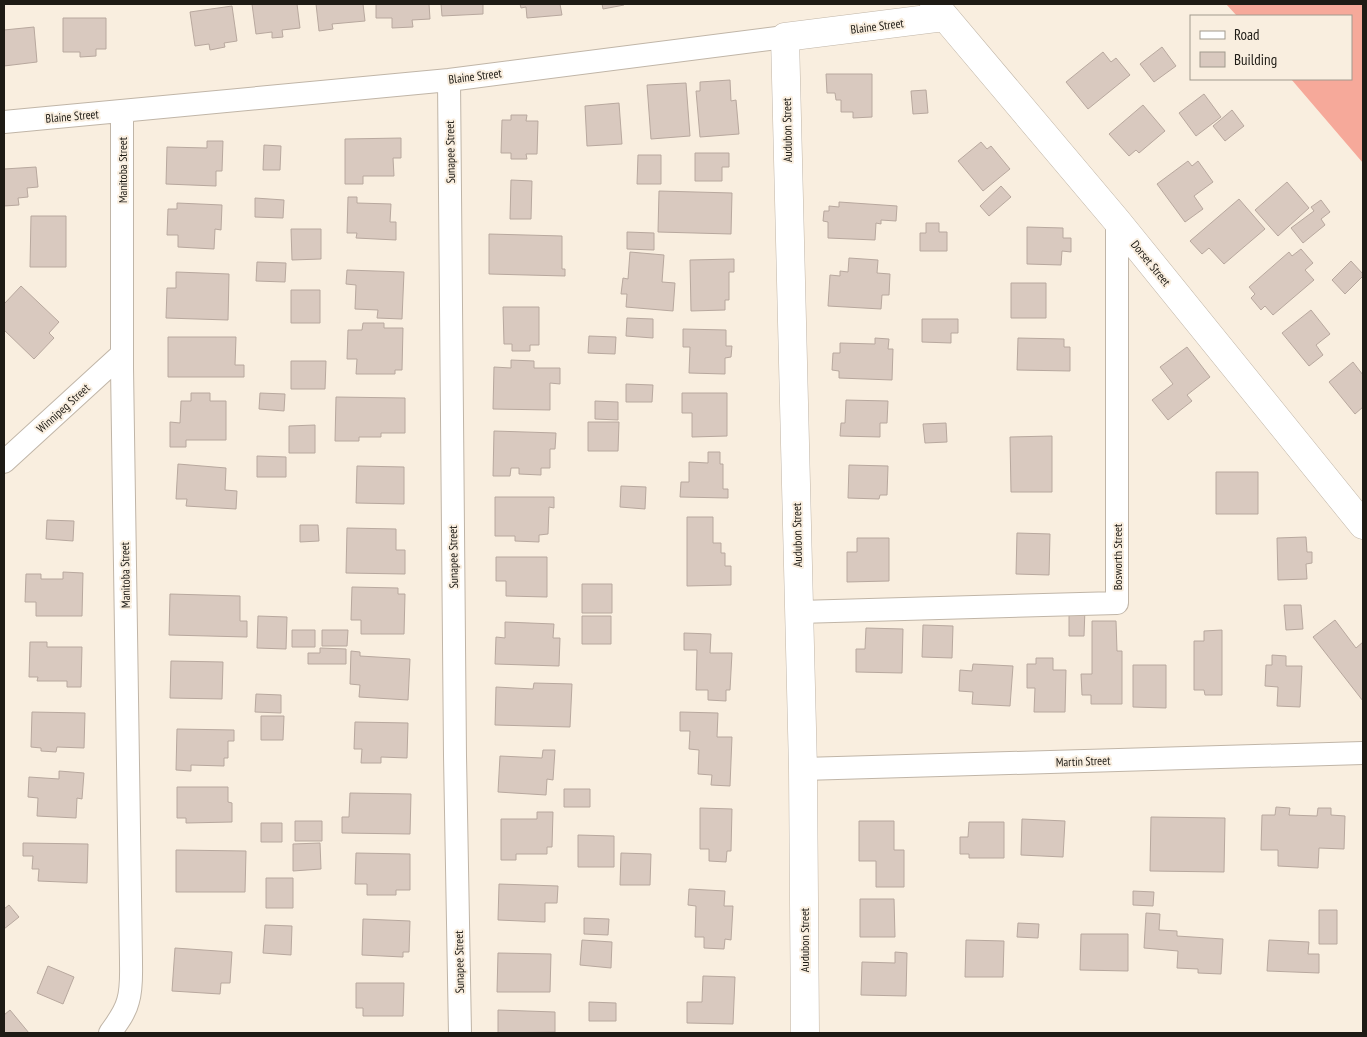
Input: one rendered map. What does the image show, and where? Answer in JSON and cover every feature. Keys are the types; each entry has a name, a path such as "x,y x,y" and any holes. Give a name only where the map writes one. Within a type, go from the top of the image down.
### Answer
{"street":[{"name":"Blaine Street","path":"4,122 449,80 785,37 939,10"},
{"name":"Dorset Street","path":"939,10 1117,221 1363,525"},
{"name":"Audubon Street","path":"785,37 803,768 805,1033"},
{"name":"Sunapee Street","path":"449,80 455,736 460,1033"},
{"name":"Manitoba Street","path":"110,1033 122,1016 128,1002 131,961 122,354 122,111"},
{"name":"Bosworth Street","path":"799,612 1117,603 1117,221"},
{"name":"Winnipeg Street","path":"4,462 122,354"},
{"name":"Martin Street","path":"803,768 1363,753"}],"shaded area":[{"path":"1226,4 1363,4 1363,163 1292,80 1352,80 1352,15 1236,15"}],"building":[{"path":"252,4 297,4 300,28 282,30 283,37 272,38 272,32 256,34"},
{"path":"316,4 363,4 365,21 332,24 333,29 319,31"},
{"path":"376,4 429,4 430,19 412,20 413,27 392,28 392,18 376,18"},
{"path":"441,4 483,4 483,14 442,16"},
{"path":"520,4 560,4 562,15 527,18 526,7 521,8"},
{"path":"602,4 624,4 624,5 603,9"},
{"path":"232,6 237,41 224,43 225,47 210,50 209,44 195,46 190,12"},
{"path":"63,18 106,18 106,49 96,49 96,56 80,57 80,52 63,52"},
{"path":"34,27 37,62 4,66 4,30"},
{"path":"1162,47 1176,66 1154,82 1140,64"},
{"path":"1103,52 1111,62 1116,58 1130,75 1088,109 1066,82"},
{"path":"826,74 872,74 872,117 853,118 853,112 841,112 841,100 836,100 835,93 827,93"},
{"path":"730,80 731,101 736,100 739,134 700,137 696,91 700,91 700,82"},
{"path":"686,83 690,136 651,139 647,85"},
{"path":"926,90 928,113 913,114 911,91"},
{"path":"1204,94 1221,117 1196,136 1179,113"},
{"path":"619,103 622,144 587,146 585,106"},
{"path":"1143,105 1165,131 1139,153 1136,150 1129,156 1109,134"},
{"path":"1232,110 1244,126 1225,141 1213,126"},
{"path":"511,115 527,115 526,121 538,121 537,154 526,154 527,159 511,159 511,153 501,153 502,120 511,120"},
{"path":"401,138 401,158 393,158 394,176 363,176 363,184 345,184 345,139"},
{"path":"207,141 223,141 222,171 216,171 216,186 166,184 167,147 207,148"},
{"path":"981,142 987,149 991,146 1010,169 983,191 958,161"},
{"path":"264,145 281,146 280,170 263,170"},
{"path":"695,153 729,153 729,167 722,167 722,181 695,181"},
{"path":"638,155 661,155 661,184 637,184"},
{"path":"1188,161 1192,166 1198,161 1213,182 1194,196 1203,209 1185,222 1157,184"},
{"path":"36,167 38,187 27,188 28,197 18,198 19,205 4,206 4,169"},
{"path":"511,180 532,181 531,219 510,219"},
{"path":"1287,182 1309,208 1278,236 1255,210"},
{"path":"1001,186 1011,197 989,216 980,206"},
{"path":"659,191 732,193 731,234 658,232"},
{"path":"348,197 357,197 357,203 391,204 390,222 396,222 396,240 356,238 357,233 347,233"},
{"path":"255,198 284,200 283,218 255,217"},
{"path":"1239,199 1265,229 1224,264 1209,248 1202,254 1190,241"},
{"path":"1321,200 1330,212 1321,219 1325,225 1303,243 1291,228 1314,211 1311,207"},
{"path":"839,202 897,206 896,221 881,220 881,224 876,223 875,240 828,238 828,222 823,221 824,211 829,211 829,206 839,207"},
{"path":"177,203 222,205 221,230 215,229 214,249 178,247 178,235 167,235 168,209 177,209"},
{"path":"31,216 66,216 66,267 30,267"},
{"path":"926,223 939,223 939,232 947,232 947,251 920,251 920,233 926,233"},
{"path":"1027,227 1063,228 1063,238 1071,238 1071,252 1062,251 1061,265 1027,264"},
{"path":"291,229 321,229 321,259 292,260"},
{"path":"627,232 654,233 654,250 627,249"},
{"path":"489,234 562,236 562,269 565,269 565,276 489,274"},
{"path":"1301,249 1313,263 1305,270 1314,280 1273,315 1265,306 1261,310 1251,298 1255,294 1249,287 1289,252 1292,256"},
{"path":"630,252 664,255 662,282 675,283 673,311 626,307 627,294 621,294 623,278 628,279"},
{"path":"849,258 878,260 877,273 890,274 889,295 882,295 881,309 828,306 830,275 840,276 840,271 848,272"},
{"path":"734,259 734,272 729,272 729,300 725,300 725,310 691,311 690,260"},
{"path":"1351,261 1363,276 1345,294 1332,280"},
{"path":"257,262 286,263 285,282 256,281"},
{"path":"347,270 404,272 402,319 377,318 378,310 355,309 356,285 346,284"},
{"path":"176,272 229,274 228,320 166,318 167,288 176,288"},
{"path":"1011,283 1046,283 1046,318 1011,318"},
{"path":"21,286 59,322 49,333 54,338 34,359 4,330 4,304"},
{"path":"291,290 320,290 320,323 291,323"},
{"path":"503,307 539,307 539,345 530,345 530,351 512,351 512,344 504,344"},
{"path":"1311,310 1330,334 1316,345 1323,355 1309,366 1282,333"},
{"path":"627,318 653,319 653,338 626,336"},
{"path":"922,319 958,319 958,333 951,333 951,343 922,342"},
{"path":"363,323 384,323 384,328 403,328 402,370 395,370 395,374 356,374 357,359 347,359 348,330 362,330"},
{"path":"683,329 726,330 726,346 732,346 731,357 725,358 725,374 689,373 690,347 683,347"},
{"path":"589,336 616,337 615,354 588,353"},
{"path":"168,337 236,337 235,365 244,365 244,377 168,377"},
{"path":"875,338 889,339 888,349 893,349 892,380 839,378 839,371 832,370 833,353 840,353 840,343 875,344"},
{"path":"1018,338 1064,339 1064,347 1070,347 1070,371 1017,370"},
{"path":"1187,347 1210,377 1187,395 1192,401 1168,420 1152,400 1173,384 1160,367"},
{"path":"511,360 534,361 534,368 560,368 560,384 550,383 550,410 493,409 494,367 511,368"},
{"path":"291,361 326,361 325,389 291,389"},
{"path":"1353,362 1363,375 1363,407 1355,414 1329,382"},
{"path":"626,384 653,385 652,402 626,402"},
{"path":"191,393 210,393 210,401 226,401 226,440 186,440 186,447 170,447 170,422 180,423 181,401 191,401"},
{"path":"260,393 285,394 284,411 259,409"},
{"path":"682,393 727,393 727,436 692,437 692,413 682,413"},
{"path":"336,397 405,398 405,433 381,433 381,437 359,437 359,441 335,441"},
{"path":"846,400 888,401 887,423 880,423 880,437 840,436 841,423 845,423"},
{"path":"595,401 618,402 618,420 595,419"},
{"path":"588,422 619,422 618,451 588,451"},
{"path":"946,423 947,442 925,443 923,424"},
{"path":"315,425 315,453 289,453 289,426"},
{"path":"494,431 556,433 555,449 550,449 550,468 541,468 541,475 519,474 519,468 511,468 510,476 493,476"},
{"path":"1052,436 1052,492 1011,492 1010,437"},
{"path":"708,452 720,452 720,464 723,464 723,489 728,489 728,498 680,497 681,482 689,482 689,462 708,463"},
{"path":"257,456 286,457 286,477 257,477"},
{"path":"178,464 226,468 225,490 237,491 236,509 186,506 187,499 176,499"},
{"path":"849,465 888,466 887,495 880,495 879,499 848,498"},
{"path":"357,466 404,467 404,504 356,503"},
{"path":"1216,472 1258,472 1258,514 1216,514"},
{"path":"621,486 646,487 645,509 620,507"},
{"path":"495,497 554,497 554,508 549,507 548,534 539,535 539,542 515,541 515,536 495,536"},
{"path":"687,517 713,517 713,543 721,543 721,553 725,553 725,566 731,566 731,585 687,586"},
{"path":"47,520 74,521 73,541 46,539"},
{"path":"300,525 318,525 319,541 300,542"},
{"path":"347,528 396,529 396,550 405,550 405,574 346,573"},
{"path":"1017,533 1050,534 1049,575 1016,574"},
{"path":"1306,537 1307,552 1312,552 1312,563 1306,564 1307,579 1278,580 1277,538"},
{"path":"857,538 889,538 889,581 847,582 847,552 857,552"},
{"path":"496,557 547,557 547,597 506,596 506,581 496,581"},
{"path":"63,572 83,573 82,616 36,616 36,602 25,602 26,574 41,574 41,579 63,579"},
{"path":"582,584 612,584 612,613 582,613"},
{"path":"352,587 398,588 398,594 405,594 404,634 361,634 361,620 351,620"},
{"path":"170,594 240,596 240,621 247,621 247,637 169,635"},
{"path":"1284,605 1301,605 1303,629 1286,630"},
{"path":"1069,608 1085,608 1084,636 1069,636"},
{"path":"258,616 287,617 286,649 257,648"},
{"path":"582,616 611,616 611,644 582,644"},
{"path":"1335,620 1356,648 1363,642 1363,701 1313,637"},
{"path":"1092,621 1116,621 1117,651 1122,651 1122,704 1091,704 1091,695 1082,695 1081,674 1092,674"},
{"path":"505,622 554,624 553,638 560,638 559,666 495,664 496,637 505,638"},
{"path":"923,625 953,626 952,658 922,657"},
{"path":"866,628 903,629 902,673 856,672 856,649 865,649"},
{"path":"292,630 315,630 315,647 292,647"},
{"path":"322,630 348,630 347,646 322,646"},
{"path":"1222,630 1222,695 1205,695 1204,690 1194,690 1194,641 1204,641 1204,631"},
{"path":"684,633 711,634 710,653 732,653 730,690 726,690 726,701 708,700 708,690 696,690 697,650 684,650"},
{"path":"30,642 47,642 47,647 82,647 81,687 67,687 67,681 37,681 38,677 29,677"},
{"path":"320,648 346,649 346,664 308,664 308,653 320,653"},
{"path":"351,651 360,652 360,656 410,659 408,700 359,697 360,685 350,684"},
{"path":"1272,655 1286,656 1286,666 1302,666 1300,707 1277,706 1278,687 1265,686 1266,665 1272,665"},
{"path":"1036,658 1053,658 1053,670 1066,670 1065,712 1034,712 1035,688 1027,688 1027,664 1036,664"},
{"path":"171,661 223,662 222,699 170,698"},
{"path":"973,664 1013,666 1010,706 972,704 973,692 959,691 960,670 972,671"},
{"path":"1133,665 1166,665 1166,708 1133,707"},
{"path":"534,683 572,684 570,727 495,725 496,687 533,689"},
{"path":"256,694 281,695 281,713 255,712"},
{"path":"32,712 85,713 84,748 57,747 56,752 41,751 41,748 31,747"},
{"path":"680,712 718,713 717,737 732,737 730,786 711,785 712,775 698,774 699,750 689,749 690,731 680,731"},
{"path":"261,716 284,716 283,740 261,740"},
{"path":"355,722 408,723 407,758 381,757 381,763 361,763 362,749 354,749"},
{"path":"177,729 234,730 234,741 228,741 228,758 224,758 224,766 191,765 191,771 176,770"},
{"path":"543,750 555,750 553,780 547,779 546,795 498,792 500,756 542,758"},
{"path":"59,771 84,773 82,799 77,798 76,818 37,816 38,798 28,797 29,777 59,779"},
{"path":"177,787 228,787 228,802 232,803 232,822 186,823 186,818 177,818"},
{"path":"564,789 590,789 590,807 564,807"},
{"path":"350,793 411,794 410,834 342,833 342,817 349,817"},
{"path":"1276,807 1290,808 1289,815 1317,816 1318,808 1331,808 1331,815 1345,816 1344,849 1319,848 1318,868 1278,866 1278,850 1261,850 1262,815 1275,815"},
{"path":"700,808 732,809 731,851 727,851 726,862 709,861 709,849 700,849"},
{"path":"537,812 553,812 552,847 547,847 547,854 516,854 516,860 501,860 501,819 537,819"},
{"path":"1151,817 1225,818 1224,872 1150,871"},
{"path":"1022,819 1065,821 1063,857 1021,855"},
{"path":"295,821 322,821 322,841 295,841"},
{"path":"859,821 894,821 894,850 904,850 904,887 876,887 876,861 859,861"},
{"path":"969,822 1004,822 1004,858 969,858 969,854 960,854 960,837 968,837"},
{"path":"261,823 282,823 282,842 261,842"},
{"path":"578,835 614,836 614,867 578,867"},
{"path":"23,843 88,844 87,883 38,881 39,869 32,869 33,856 23,856"},
{"path":"320,843 321,869 293,871 293,844"},
{"path":"176,850 246,851 245,892 176,892"},
{"path":"356,853 410,854 410,890 396,890 396,895 367,895 367,884 355,884"},
{"path":"621,853 651,854 650,885 620,885"},
{"path":"266,878 293,878 293,908 266,908"},
{"path":"499,884 558,886 557,903 545,903 545,922 498,920"},
{"path":"689,889 725,891 724,906 733,906 731,940 725,939 724,949 704,948 704,937 695,937 696,906 688,905"},
{"path":"1133,891 1154,892 1153,906 1133,905"},
{"path":"860,899 894,899 895,937 860,937"},
{"path":"9,905 19,917 4,929 4,909"},
{"path":"1319,910 1337,910 1337,944 1319,944"},
{"path":"1146,913 1160,914 1159,930 1177,931 1177,936 1223,939 1221,974 1198,973 1198,969 1177,968 1178,951 1144,948"},
{"path":"584,918 609,919 608,935 584,934"},
{"path":"363,919 410,921 409,952 403,952 403,957 362,955"},
{"path":"1018,923 1039,924 1038,938 1017,937"},
{"path":"265,925 292,926 291,955 263,953"},
{"path":"1081,934 1128,934 1128,971 1080,970"},
{"path":"582,940 612,942 611,968 580,965"},
{"path":"966,940 1004,941 1003,977 965,977"},
{"path":"1269,940 1309,942 1308,954 1319,954 1319,973 1267,971"},
{"path":"175,948 232,952 230,983 221,983 220,994 172,991"},
{"path":"895,952 907,953 906,996 861,995 862,962 895,963"},
{"path":"498,953 551,954 550,992 497,992"},
{"path":"48,966 74,977 63,1004 37,993"},
{"path":"703,976 735,977 733,1024 687,1023 687,1002 702,1002"},
{"path":"356,983 404,983 403,1016 363,1016 363,1008 356,1008"},
{"path":"589,1002 616,1003 616,1021 589,1021"},
{"path":"10,1010 29,1033 4,1033 4,1015"},
{"path":"498,1010 555,1012 555,1032 498,1033"}]}
